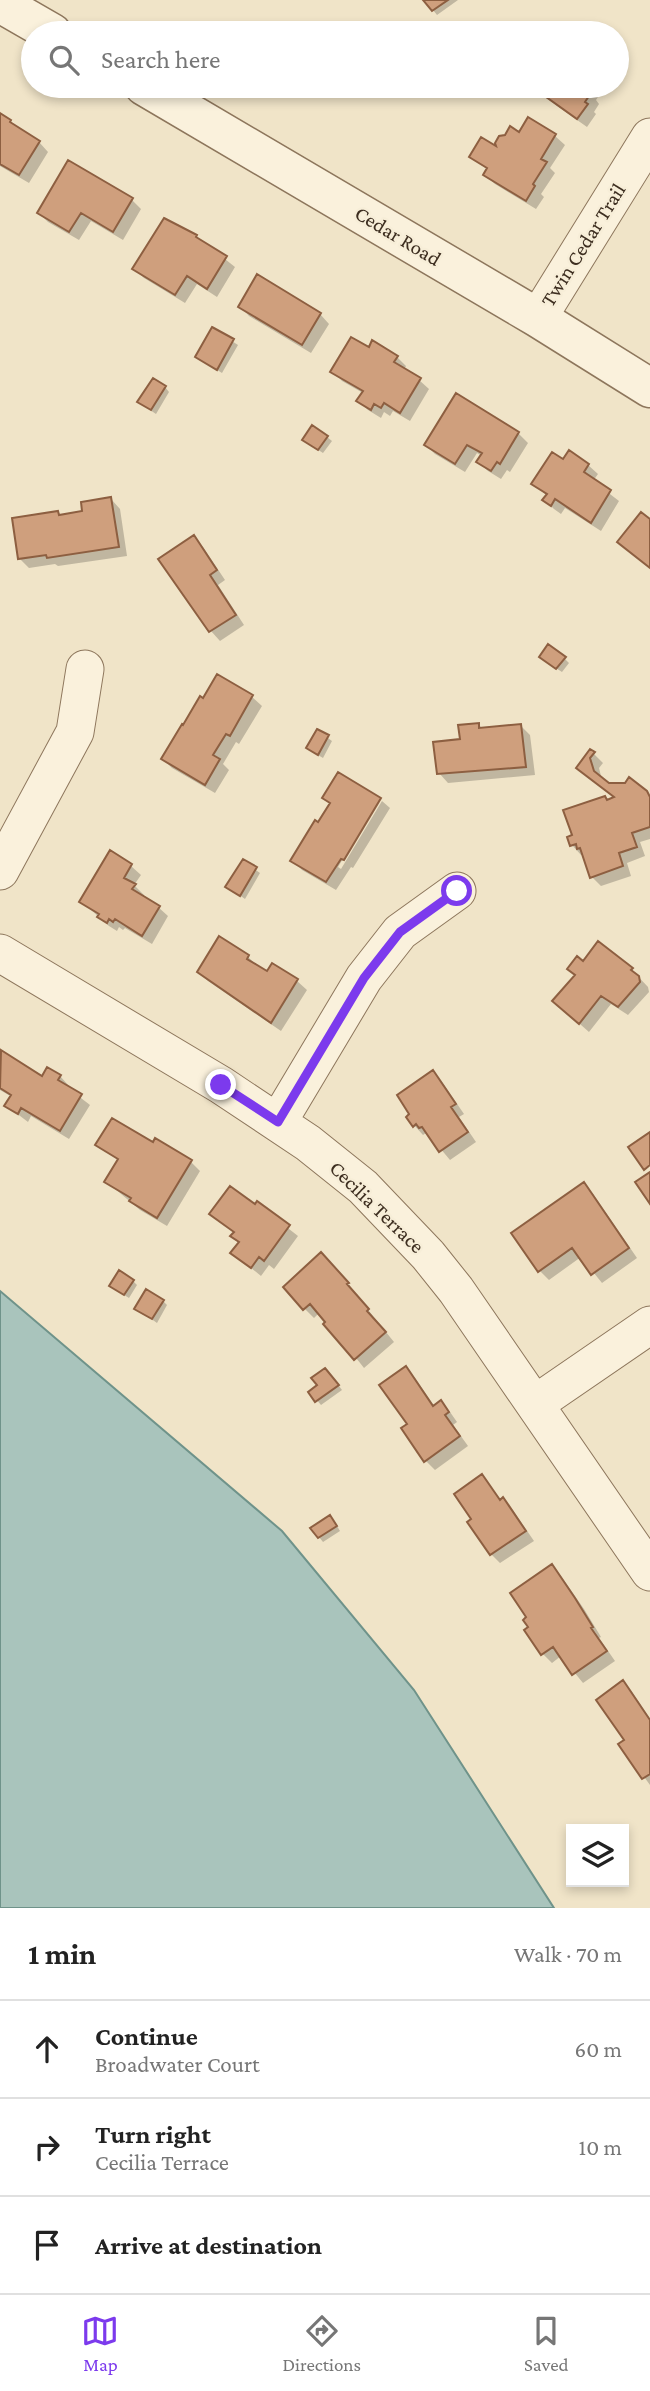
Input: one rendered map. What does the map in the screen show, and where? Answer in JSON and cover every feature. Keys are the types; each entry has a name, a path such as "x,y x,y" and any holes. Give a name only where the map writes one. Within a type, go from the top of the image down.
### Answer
{"street":[{"path":"0,4 30,21"},
{"name":"Cedar Road","path":"164,98 538,318 650,388"},
{"name":"Twin Cedar Trail","path":"538,318 650,137"},
{"path":"0,871 75,732 85,669"},
{"path":"278,1122 364,978 400,932 457,891"},
{"name":"Cecilia Terrace","path":"0,953 221,1085 278,1122 363,1188 428,1255 456,1290 650,1572"},
{"path":"536,1404 650,1325"}],"water":[{"path":"0,1291 282,1531 414,1690 554,1908 0,1908"}],"building":[{"path":"423,0 448,0 432,11"},
{"path":"548,98 588,98 585,102 588,104 577,119"},
{"path":"0,113 40,141 19,175 0,164"},
{"path":"528,117 556,134 541,159 547,162 526,201 483,175 487,168 469,157 481,137 496,146 499,136 505,135 510,126 519,132"},
{"path":"68,160 133,198 113,232 81,213 69,232 37,213"},
{"path":"164,218 197,235 196,237 227,256 207,289 187,276 175,295 132,269"},
{"path":"257,274 321,313 302,345 238,307"},
{"path":"212,327 234,339 217,370 195,357"},
{"path":"351,337 369,347 372,340 398,356 394,362 421,378 400,413 384,403 381,408 374,404 371,410 356,401 363,391 330,372"},
{"path":"153,378 166,386 151,410 137,402"},
{"path":"456,393 519,432 500,464 497,462 491,471 476,462 482,453 467,445 455,464 424,445"},
{"path":"312,425 328,436 318,450 302,440"},
{"path":"569,450 589,464 584,472 611,490 591,523 555,499 551,506 542,500 547,494 531,484 552,452 563,459"},
{"path":"111,497 119,547 47,558 46,555 18,559 12,518 58,511 59,515 82,511 81,502"},
{"path":"641,512 650,519 650,568 617,542"},
{"path":"194,535 217,570 210,575 236,615 209,632 158,559"},
{"path":"548,644 566,657 556,669 539,657"},
{"path":"217,674 253,695 230,736 226,734 213,755 220,759 205,785 161,759"},
{"path":"479,723 479,728 521,724 526,767 437,774 433,742 460,739 458,725"},
{"path":"317,729 329,735 318,755 306,748"},
{"path":"590,749 595,752 590,758 594,771 609,783 625,783 629,777 647,791 650,797 650,827 632,833 637,847 619,853 623,866 590,878 580,848 577,849 576,844 570,846 567,837 572,835 563,810 605,796 607,800 614,797 576,768"},
{"path":"338,772 381,798 344,860 341,859 326,882 290,861 315,820 318,822 330,803 322,798"},
{"path":"110,850 132,864 124,878 136,884 132,889 160,906 142,936 115,919 113,922 109,919 107,923 97,917 99,914 79,902"},
{"path":"243,859 257,867 240,896 225,887"},
{"path":"219,936 249,955 247,959 267,971 272,963 298,979 271,1023 197,972"},
{"path":"598,941 633,968 631,970 639,976 640,982 618,1007 601,996 579,1024 552,1001 575,975 567,969 577,956 583,961"},
{"path":"1,1050 42,1076 47,1067 61,1075 58,1080 82,1094 60,1131 21,1108 18,1114 4,1106 11,1095 0,1088"},
{"path":"433,1070 456,1104 451,1107 468,1132 439,1152 422,1127 419,1128 416,1124 413,1127 406,1117 409,1114 397,1095"},
{"path":"112,1118 153,1142 155,1138 192,1160 157,1218 104,1182 118,1159 95,1145"},
{"path":"650,1132 650,1165 644,1170 628,1147"},
{"path":"650,1172 650,1204 635,1182"},
{"path":"584,1182 629,1248 591,1275 572,1248 538,1272 511,1233"},
{"path":"230,1186 255,1204 257,1201 290,1225 264,1261 259,1257 251,1268 230,1253 239,1242 230,1236 234,1232 209,1214"},
{"path":"321,1252 349,1283 347,1284 369,1309 367,1311 386,1332 354,1360 323,1324 325,1322 310,1304 303,1310 283,1287"},
{"path":"119,1270 134,1280 124,1295 109,1286"},
{"path":"146,1289 164,1300 152,1319 134,1309"},
{"path":"406,1366 433,1406 441,1400 449,1412 445,1415 460,1436 424,1462 401,1428 407,1424 379,1385"},
{"path":"325,1368 339,1385 315,1402 308,1392 317,1385 311,1378"},
{"path":"482,1474 500,1500 503,1497 526,1531 490,1555 467,1522 471,1519 454,1494"},
{"path":"330,1515 337,1526 318,1538 310,1528"},
{"path":"552,1564 607,1651 572,1675 553,1647 541,1655 524,1630 528,1627 523,1620 526,1617 510,1593"},
{"path":"623,1680 650,1720 650,1774 642,1779 618,1744 624,1740 596,1700"}],"route":[{"path":"221,1085 278,1122 364,978 400,932 457,891"}]}
